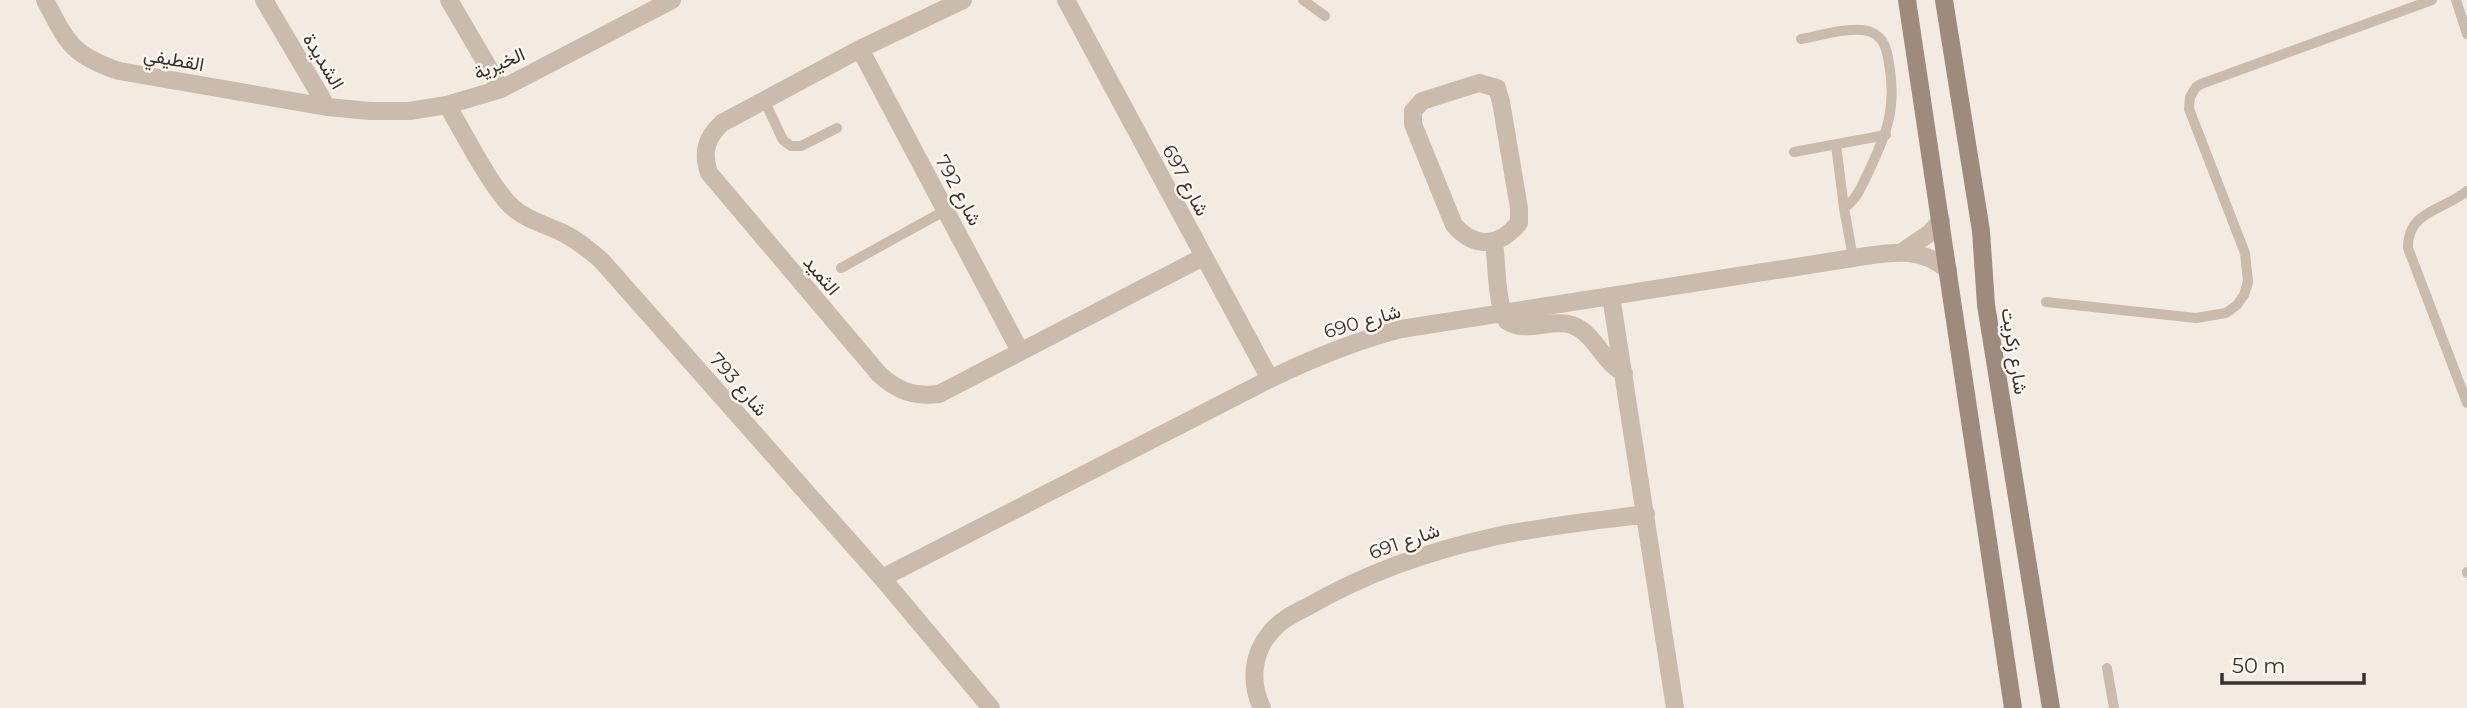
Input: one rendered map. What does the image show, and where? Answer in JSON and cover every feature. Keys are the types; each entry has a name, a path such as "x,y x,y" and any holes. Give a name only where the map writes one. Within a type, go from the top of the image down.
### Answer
{"street":[{"name":"القطيفي","path":"45,0 66,40 98,64 118,71 327,107"},
{"name":"الشديدة","path":"264,0 327,107"},
{"path":"449,0 501,89"},
{"name":"الثميد","path":"962,0 860,49 722,123 705,145 705,160 709,173 879,374 906,393 923,396 939,394 1203,257"},
{"name":"شارع 697","path":"1066,0 1269,379"},
{"path":"1907,0 2012,708"},
{"name":"شارع زكريت","path":"1944,0 1981,231 1986,305 2051,708"},
{"name":"الخيرية","path":"327,107 409,111 447,105 501,89 668,1"},
{"name":"شارع 792","path":"860,49 1020,351"},
{"path":"1479,83 1497,88 1502,102 1519,208 1519,223 1510,234 1494,242 1479,242 1464,236 1454,225 1413,124 1413,111 1422,101 1479,83"},
{"name":"شارع 793","path":"447,105 498,189 512,207 533,222 558,230 581,242 601,260 882,578 991,708"},
{"name":"شارع 690","path":"1902,252 1923,238 1941,220"},
{"path":"1494,242 1503,313 1507,321 1516,326 1559,323 1575,326 1592,339 1612,366 1624,373"},
{"name":"شارع 690","path":"882,578 1315,356 1362,339 1401,329 1902,252 1927,256 1948,270"},
{"path":"1611,296 1675,708"},
{"name":"شارع 691","path":"1262,708 1254,678 1258,653 1264,642 1280,623 1323,598 1389,568 1459,545 1530,530 1646,514"}],"lane":[{"path":"1303,0 1325,16"},
{"path":"2046,302 2196,318 2226,313 2237,305 2248,282 2245,253 2189,109 2193,92 2202,84 2431,0"},
{"path":"2456,0 2467,34"},
{"path":"1801,39 1863,30 1880,38 1887,51 1892,80 1892,107 1886,135 1855,201 1844,208"},
{"path":"764,100 783,140 791,146 801,146 837,128"},
{"path":"1794,152 1886,135"},
{"path":"1836,145 1853,258"},
{"path":"2467,191 2420,217 2412,228 2408,241 2408,248 2465,390 2467,402"},
{"path":"841,268 946,210"},
{"path":"2106,668 2114,708"}]}
